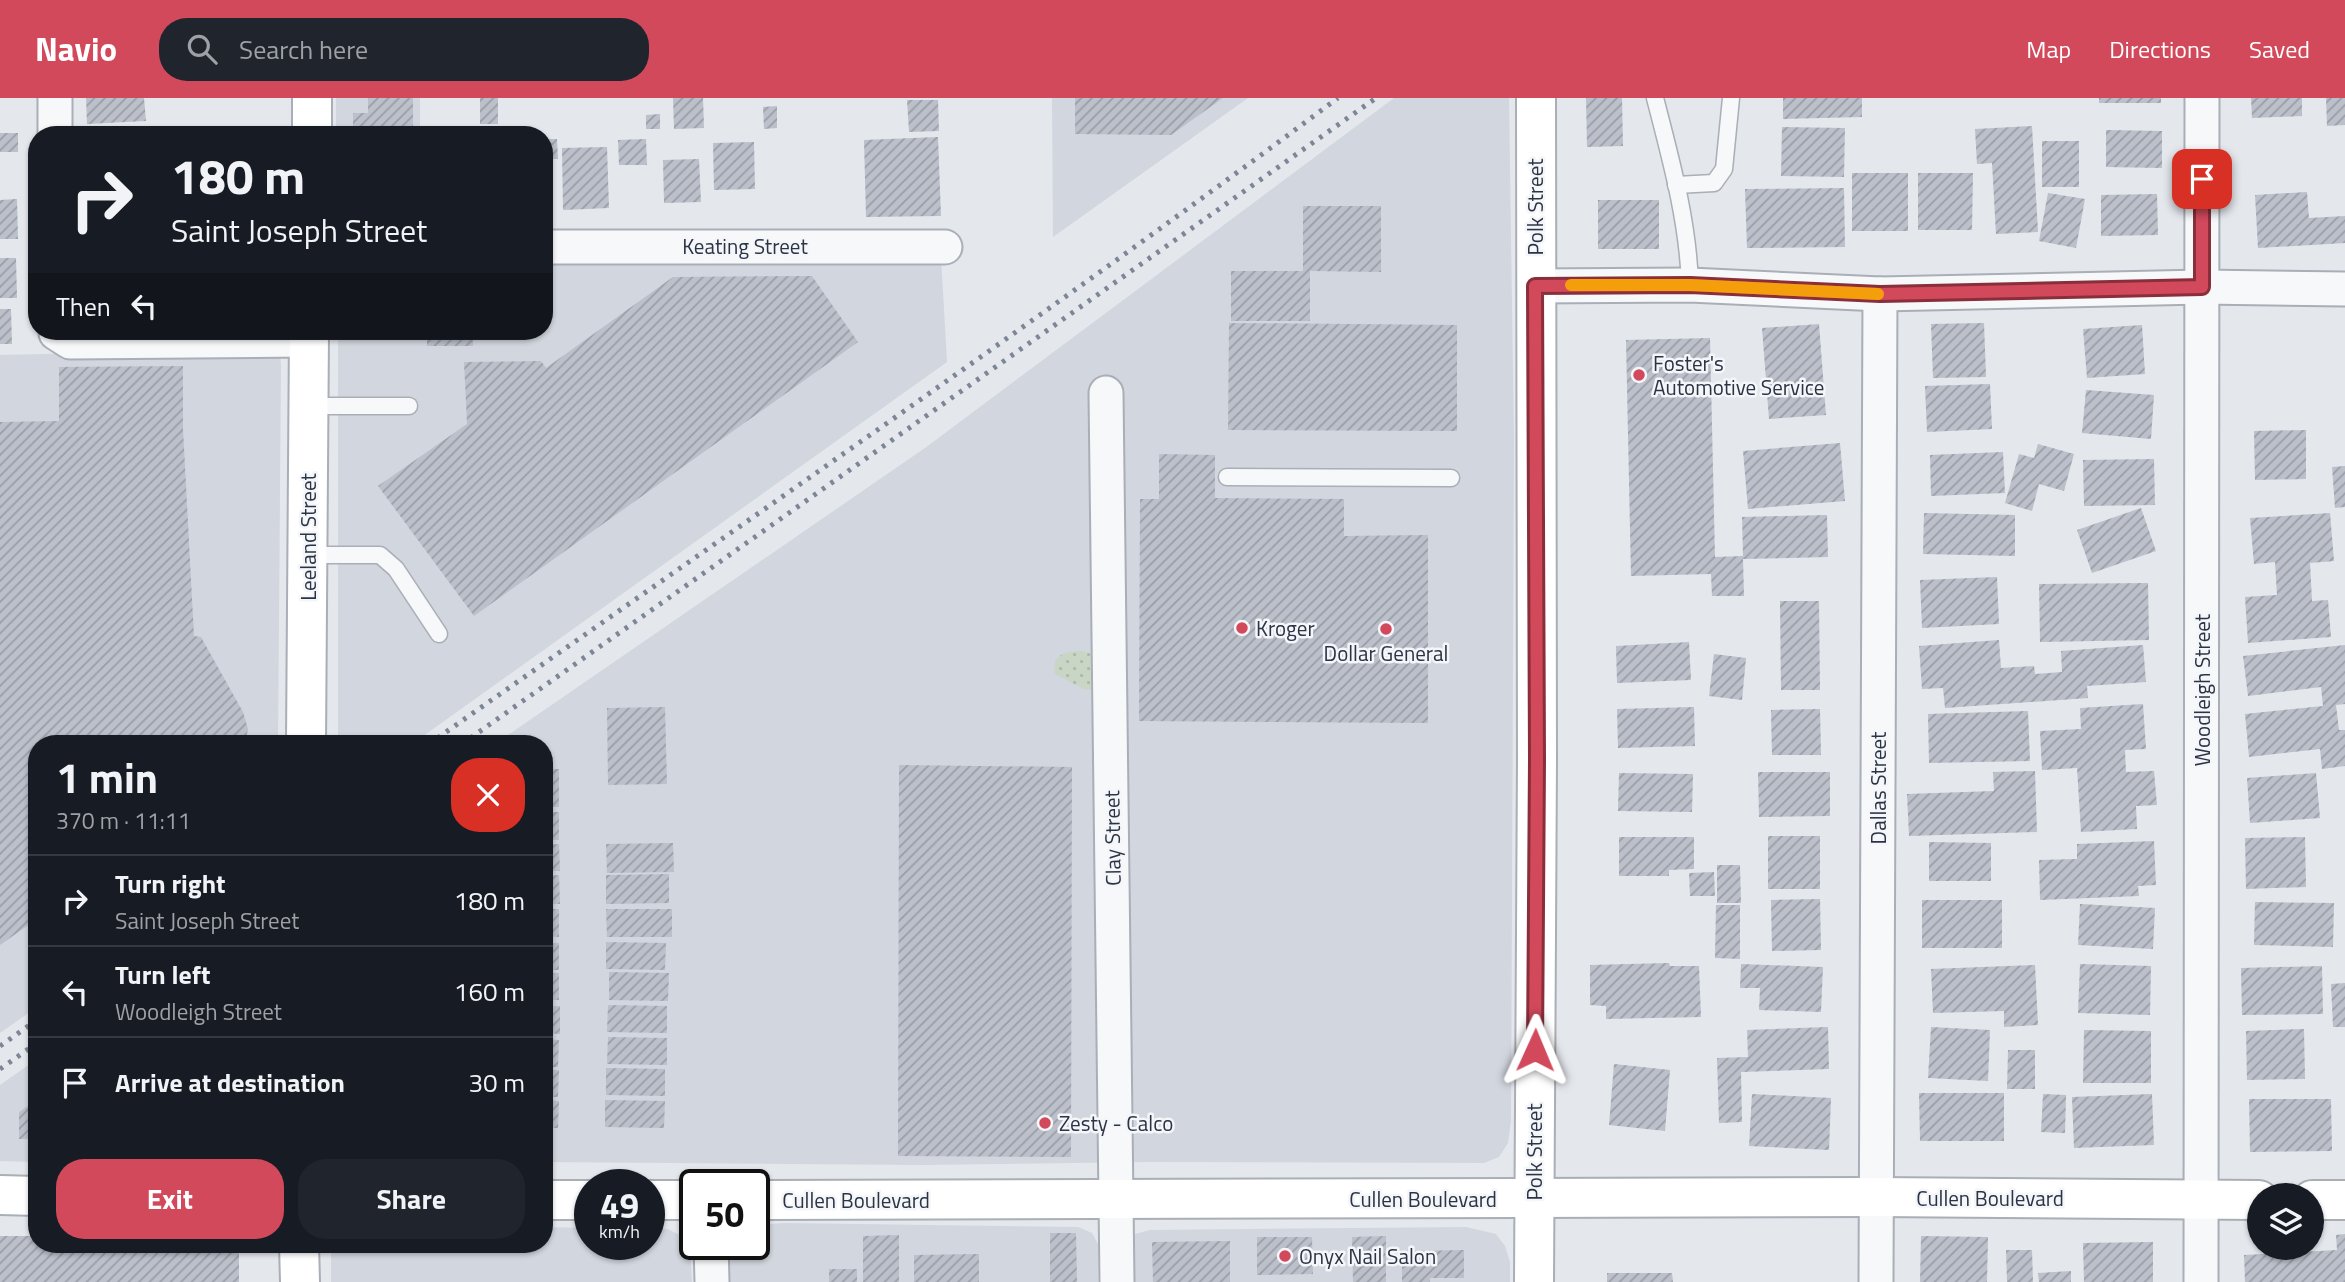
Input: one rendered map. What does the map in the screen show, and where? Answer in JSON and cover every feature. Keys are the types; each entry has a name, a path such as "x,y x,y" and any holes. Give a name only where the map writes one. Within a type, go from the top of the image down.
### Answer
{"street":[{"path":"55,98 55,126"},
{"path":"312,98 312,126"},
{"name":"Polk Street","path":"1534,1282 1537,772 1536,98"},
{"name":"Woodleigh Street","path":"2202,98 2202,1282"},
{"name":"Keating Street","path":"553,247 945,247"},
{"path":"1535,286 1690,285 1880,294 2202,287 2345,289"},
{"name":"Dallas Street","path":"1876,1282 1880,294"},
{"path":"68,340 139,340"},
{"name":"Leeland Street","path":"306,735 309,340"},
{"name":"Clay Street","path":"1106,393 1117,1282"},
{"path":"0,1195 28,1196"},
{"path":"553,1200 574,1200"},
{"name":"Cullen Boulevard","path":"770,1200 2247,1200"},
{"path":"2324,1200 2345,1200"},
{"path":"299,1253 300,1282"},
{"path":"711,1260 712,1282"}],"lane":[{"path":"1655,98 1689,247 1690,285"},
{"path":"1676,185 1714,183 1724,169 1731,98"},
{"path":"308,406 410,406"},
{"path":"1227,477 1451,478"},
{"path":"307,555 380,555 396,569 439,634"}],"shaded area":[{"path":"336,98 420,98 420,126 336,126"},
{"path":"1052,98 1248,98 1053,237"},
{"path":"1394,98 1509,98 1514,440 1511,1121 1508,1143 1499,1157 1484,1163 1150,1162 923,1165 553,1162 553,735 508,735 925,448"},
{"path":"553,256 941,256 947,362 425,735 338,735 338,340 553,340"},
{"path":"269,349 280,355 281,365 278,735 28,735 28,1013 0,1033 0,355"},
{"path":"28,1065 28,1162 0,1161 0,1085"},
{"path":"770,1224 1078,1227 1092,1233 1098,1244 1098,1282 724,1282 725,1260 770,1260"},
{"path":"553,1227 574,1228 574,1260 665,1260 665,1229 668,1229 679,1235 679,1260 691,1260 692,1282 331,1282 331,1253 553,1253"},
{"path":"1466,1227 1496,1234 1505,1246 1510,1262 1510,1282 1126,1282 1129,1242 1135,1234 1150,1230"}],"green space":[{"path":"1070,652 1092,654 1092,690 1084,689 1055,674 1057,658"}],"building":[{"path":"86,98 144,98 146,121 87,124"},
{"path":"368,98 413,98 413,126 353,126 353,113 368,113"},
{"path":"480,98 498,98 498,124 480,124"},
{"path":"673,98 703,98 704,128 674,129"},
{"path":"1075,98 1223,98 1171,135 1075,134"},
{"path":"1586,98 1622,98 1623,146 1587,147"},
{"path":"1783,98 1862,98 1862,117 1783,119"},
{"path":"2099,98 2161,98 2161,103 2099,103"},
{"path":"2251,98 2302,98 2302,116 2252,118"},
{"path":"2326,98 2345,98 2345,125 2327,126"},
{"path":"907,100 938,100 939,131 909,132"},
{"path":"777,106 777,128 764,129 763,107"},
{"path":"660,114 660,129 646,129 646,115"},
{"path":"2032,126 2038,232 1996,234 1992,163 1977,164 1975,129"},
{"path":"1782,127 1845,128 1844,177 1781,176"},
{"path":"2106,130 2162,131 2162,168 2106,167"},
{"path":"0,133 18,133 18,152 0,152"},
{"path":"938,137 941,216 866,217 864,140"},
{"path":"553,139 557,139 558,159 553,159"},
{"path":"646,139 647,165 619,165 618,140"},
{"path":"2042,141 2079,141 2079,187 2042,187"},
{"path":"754,142 755,189 714,190 713,143"},
{"path":"607,147 609,208 563,210 562,148"},
{"path":"699,159 701,202 664,203 663,160"},
{"path":"1852,173 1908,173 1908,231 1852,231"},
{"path":"1918,173 1973,173 1972,230 1918,230"},
{"path":"1844,188 1845,247 1747,248 1745,189"},
{"path":"2307,192 2309,218 2345,216 2345,243 2258,248 2255,195"},
{"path":"2048,193 2085,199 2076,248 2039,241"},
{"path":"2157,194 2158,235 2101,236 2101,195"},
{"path":"17,199 18,239 0,239 0,200"},
{"path":"1598,200 1659,200 1659,249 1598,249"},
{"path":"1303,206 1381,206 1381,272 1310,271 1310,321 1231,321 1231,271 1303,271"},
{"path":"0,258 16,258 17,298 0,298"},
{"path":"812,276 858,342 474,616 378,486 467,424 464,362 541,361 546,368 673,277"},
{"path":"0,309 11,309 12,344 0,344"},
{"path":"1229,323 1457,325 1457,431 1228,430"},
{"path":"1984,323 1986,377 1933,378 1931,324"},
{"path":"1819,324 1826,415 1769,419 1762,328"},
{"path":"2142,325 2145,374 2087,378 2083,329"},
{"path":"1710,338 1715,557 1743,556 1742,517 1827,515 1828,557 1743,559 1744,596 1712,596 1711,574 1631,576 1626,340"},
{"path":"427,340 473,340 473,346 427,346"},
{"path":"183,366 183,429 194,636 201,637 243,712 248,729 247,735 28,735 28,925 0,945 0,422 59,421 59,367"},
{"path":"1990,384 1992,429 1927,432 1925,386"},
{"path":"2086,390 2154,395 2151,439 2082,433"},
{"path":"2306,430 2306,479 2255,480 2254,431"},
{"path":"1840,443 1845,501 1748,509 1743,451"},
{"path":"2038,444 2074,454 2064,491 2039,484 2032,511 2005,503 2019,454 2034,458"},
{"path":"2003,452 2005,493 1931,496 1930,455"},
{"name":"Kroger","path":"1159,454 1215,455 1215,498 1344,499 1344,536 1428,535 1428,723 1139,721 1140,499 1159,499"},
{"path":"2154,459 2155,505 2084,506 2083,460"},
{"path":"2345,466 2345,507 2335,508 2332,467"},
{"path":"2141,508 2156,551 2092,573 2077,530"},
{"path":"1924,513 2015,515 2015,556 1923,554"},
{"path":"2330,513 2334,561 2310,563 2312,601 2328,600 2331,637 2248,643 2245,597 2277,595 2275,562 2254,564 2250,518"},
{"path":"1997,577 1999,624 1922,628 1920,580"},
{"path":"2148,583 2149,640 2040,642 2039,584"},
{"path":"1780,601 1819,601 1820,690 1781,690"},
{"path":"1999,640 2001,668 2034,666 2035,674 2062,672 2061,651 2143,645 2146,682 2087,686 2088,698 1945,708 1943,688 1922,689 1919,646"},
{"path":"1689,642 1691,680 1617,683 1616,646"},
{"path":"2345,645 2345,704 2336,705 2339,730 2345,730 2345,766 2322,769 2320,749 2249,757 2245,714 2323,706 2321,687 2248,696 2243,656"},
{"path":"1714,654 1746,658 1742,700 1709,696"},
{"path":"2143,704 2146,749 2125,750 2126,772 2154,771 2157,805 2136,806 2137,829 2081,832 2077,768 2042,770 2040,731 2081,729 2080,708"},
{"path":"665,707 667,784 608,785 607,708"},
{"path":"1694,707 1695,746 1618,748 1617,709"},
{"path":"1820,709 1821,755 1772,755 1771,710"},
{"path":"2028,711 2030,761 1929,763 1928,714"},
{"path":"899,765 1072,767 1071,1157 898,1156"},
{"path":"553,769 559,769 559,807 553,807"},
{"path":"2035,771 2037,832 1909,836 1907,794 1994,791 1993,772"},
{"path":"1758,772 1830,772 1830,816 1759,817"},
{"path":"1619,773 1693,774 1692,812 1618,811"},
{"path":"2316,773 2320,818 2250,823 2247,778"},
{"path":"553,812 559,812 559,840 553,840"},
{"path":"1768,836 1820,836 1820,889 1768,889"},
{"path":"1619,837 1694,837 1694,869 1669,870 1669,876 1619,876"},
{"path":"2305,837 2306,887 2246,889 2245,838"},
{"path":"2154,841 2156,885 2138,886 2139,896 2040,900 2039,860 2077,859 2077,844"},
{"path":"1929,842 1991,843 1991,881 1929,881"},
{"path":"673,843 674,872 607,873 606,844"},
{"path":"553,844 559,844 560,871 553,871"},
{"path":"1717,865 1740,865 1741,903 1717,903"},
{"path":"1714,872 1715,896 1690,896 1689,873"},
{"path":"669,874 669,903 606,904 606,875"},
{"path":"553,875 559,875 560,904 553,904"},
{"path":"1820,899 1821,950 1772,951 1771,900"},
{"path":"1922,900 2002,900 2002,948 1922,948"},
{"path":"2255,902 2334,903 2333,947 2254,945"},
{"path":"2080,904 2155,908 2153,949 2078,945"},
{"path":"1716,905 1740,905 1740,959 1715,958"},
{"path":"553,909 559,909 559,937 553,937"},
{"path":"606,909 672,909 672,937 607,937"},
{"path":"606,942 666,943 665,970 606,969"},
{"path":"553,943 559,943 559,970 553,970"},
{"path":"1669,963 1670,966 1699,966 1701,1017 1606,1019 1606,1006 1590,1005 1590,965"},
{"path":"1741,964 1823,967 1821,1012 1759,1010 1760,988 1740,988"},
{"path":"2080,964 2151,966 2150,1015 2078,1013"},
{"path":"2035,965 2038,1025 2004,1027 2004,1011 1933,1013 1931,969"},
{"path":"2322,966 2323,1014 2242,1015 2241,968"},
{"path":"609,972 669,973 668,1001 609,1000"},
{"path":"553,973 559,973 559,1000 553,1000"},
{"path":"2345,983 2345,1027 2333,1027 2331,984"},
{"path":"608,1005 667,1006 667,1033 607,1032"},
{"path":"553,1006 560,1006 560,1034 553,1034"},
{"path":"1828,1027 1829,1069 1741,1072 1742,1122 1719,1123 1717,1058 1748,1057 1747,1030"},
{"path":"1931,1027 1990,1030 1988,1081 1928,1078"},
{"path":"2304,1029 2305,1079 2247,1080 2246,1031"},
{"path":"2084,1030 2151,1031 2151,1083 2083,1083"},
{"path":"608,1037 667,1038 667,1065 607,1064"},
{"path":"553,1040 559,1040 558,1067 553,1067"},
{"path":"2008,1050 2035,1050 2035,1089 2007,1089"},
{"path":"1614,1064 1670,1070 1665,1131 1609,1125"},
{"path":"606,1068 665,1069 665,1096 606,1095"},
{"path":"553,1070 559,1070 558,1097 553,1097"},
{"path":"1919,1093 2004,1093 2004,1141 1920,1141"},
{"path":"1752,1094 1831,1098 1829,1150 1749,1146"},
{"path":"2043,1094 2066,1095 2065,1133 2041,1132"},
{"path":"2152,1094 2154,1145 2074,1148 2072,1097"},
{"path":"2249,1099 2331,1099 2332,1151 2250,1152"},
{"path":"605,1100 665,1101 664,1128 605,1127"},
{"path":"553,1101 559,1101 558,1128 553,1128"},
{"path":"28,1106 28,1139 19,1139 19,1112"},
{"path":"1050,1233 1076,1233 1077,1282 1050,1282"},
{"path":"2345,1234 2345,1282 2245,1282 2244,1255 2247,1255 2247,1260 2324,1260 2324,1251 2337,1250 2336,1235"},
{"path":"899,1235 899,1282 863,1282 863,1236"},
{"path":"0,1236 28,1236 28,1253 239,1253 239,1282 0,1282"},
{"path":"1386,1236 1386,1282 1353,1282 1352,1237"},
{"path":"1921,1236 1988,1237 1987,1282 1920,1282"},
{"name":"Onyx Nail Salon","path":"1257,1237 1312,1237 1313,1274 1257,1275"},
{"path":"1230,1241 1230,1282 1153,1282 1152,1242"},
{"path":"2153,1242 2153,1282 2084,1282 2083,1243"},
{"path":"1464,1250 1464,1278 1430,1278 1430,1282 1402,1282 1402,1262 1411,1261 1411,1251"},
{"path":"2006,1250 2032,1250 2033,1282 2007,1282"},
{"path":"979,1254 979,1282 914,1282 914,1255"},
{"path":"829,1269 857,1269 857,1282 829,1282"},
{"path":"2071,1271 2071,1282 2039,1282 2038,1273"},
{"path":"1607,1273 1672,1273 1673,1282 1607,1282"}],"railway":[{"path":"442,735 1000,344 1338,98"},
{"path":"475,735 1376,98"},
{"path":"0,1046 28,1026"},
{"path":"0,1069 28,1049"}],"slow traffic":[{"path":"1571,285 1690,285 1878,294"}],"place":[{"name":"Foster's Automotive Service","path":"1639,375"},
{"name":"Kroger","path":"1242,628"},
{"name":"Dollar General","path":"1386,629"},
{"name":"Zesty - Calco","path":"1045,1123"},
{"name":"Onyx Nail Salon","path":"1285,1256"}],"route":[{"path":"1535,1050 1535,286 1690,285 1880,294 2202,287 2202,179"}]}
